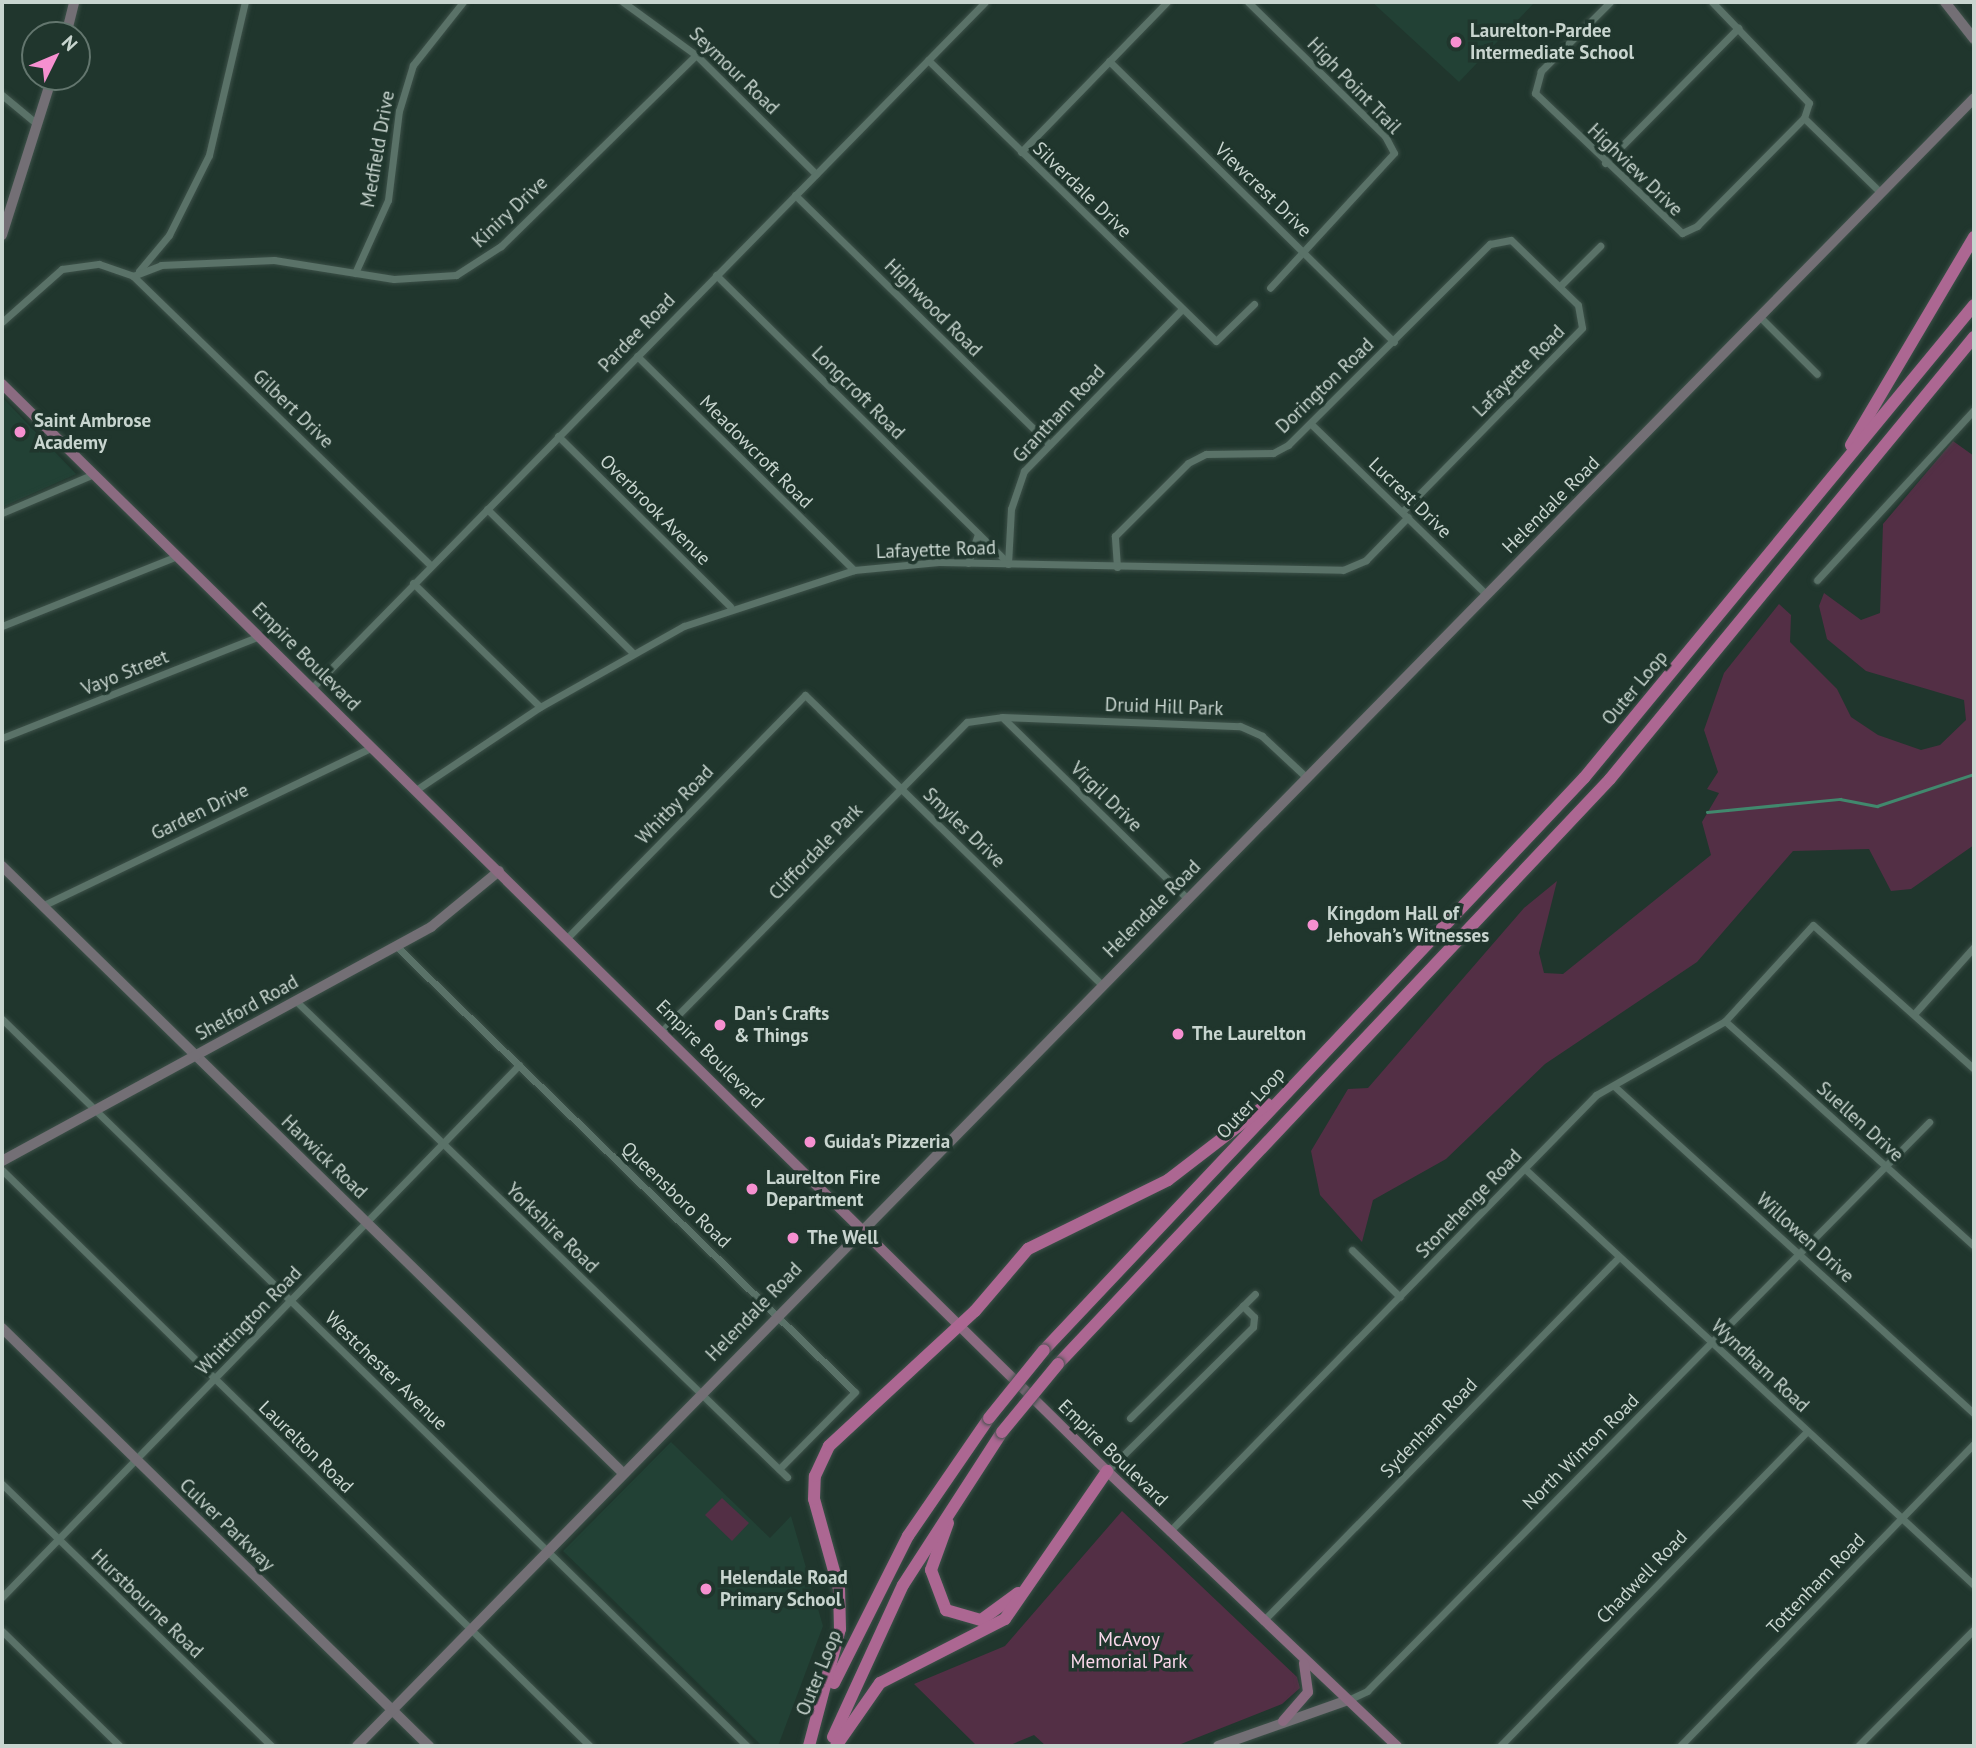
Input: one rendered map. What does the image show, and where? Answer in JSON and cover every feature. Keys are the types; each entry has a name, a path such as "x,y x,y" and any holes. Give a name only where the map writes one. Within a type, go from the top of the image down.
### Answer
{"highway":[{"path":"1781,541 1874,410 1974,237"},
{"name":"Outer Loop","path":"810,1746 882,1582 989,1418 1044,1350 1584,778 1974,305"},
{"name":"Outer Loop","path":"830,1746 900,1591 1002,1432 1058,1364 1605,785 1974,337"},
{"path":"810,1746 841,1617 815,1506 819,1465 844,1428 958,1326 1032,1246 1168,1181 1305,1073"},
{"path":"1002,1432 937,1547 935,1592 953,1615 981,1620 1011,1600 1044,1564"},
{"path":"836,1746 876,1686 996,1628 1107,1472"}],"main road":[{"name":"Empire Boulevard","path":"2,384 1107,1472 1397,1746"},
{"path":"1283,1721 1309,1689 1299,1654"}],"street":[{"path":"69,21 74,2"},
{"path":"2,321 62,269 99,264 133,276 164,244 209,155 245,2"},
{"name":"Medfield Drive","path":"355,273 388,200 399,111 413,65 463,2"},
{"name":"Seymour Road","path":"623,2 696,55 816,173"},
{"name":"Pardee Road","path":"312,688 985,2"},
{"path":"1021,152 1167,2"},
{"name":"High Point Trail","path":"1248,2 1393,148 1389,165 1270,288"},
{"name":"Highview Drive","path":"1610,2 1541,71 1534,87 1605,163 1673,229 1687,232 1804,118"},
{"path":"1712,2 1802,89 1809,103 1804,118 1880,192"},
{"path":"1945,2 1974,39"},
{"path":"1605,163 1738,28"},
{"name":"Kiniry Drive","path":"133,276 161,265 254,260 434,280 474,266 696,55"},
{"name":"Silverdale Drive","path":"928,60 1216,341 1254,304"},
{"name":"Viewcrest Drive","path":"1109,61 1394,342"},
{"path":"2,235 48,91"},
{"path":"2,96 37,124"},
{"name":"Helendale Road","path":"357,1746 861,1228 1761,318 1880,192 1974,98"},
{"name":"Highwood Road","path":"795,195 1048,443"},
{"name":"Dorington Road","path":"1117,567 1115,536 1188,463 1213,453 1273,453 1311,424 1496,241 1516,243 1560,286"},
{"path":"1560,286 1600,246"},
{"name":"Longcroft Road","path":"716,275 1009,564"},
{"name":"Gilbert Drive","path":"133,276 430,565"},
{"name":"Lafayette Road","path":"416,790 540,707 633,653 730,606 854,570 968,563 1343,570 1366,560 1405,514 1579,332 1582,311 1560,286"},
{"name":"Grantham Road","path":"1009,564 1017,487 1048,443 1182,309"},
{"path":"1761,318 1817,374"},
{"name":"Meadowcroft Road","path":"637,356 854,570"},
{"path":"1817,580 1974,410"},
{"name":"Lucrest Drive","path":"1311,424 1487,595"},
{"name":"Overbrook Avenue","path":"558,436 730,606"},
{"path":"2,513 94,474"},
{"path":"487,509 633,653"},
{"path":"968,563 978,534"},
{"path":"2,626 177,556"},
{"path":"413,583 540,707"},
{"name":"Vayo Street","path":"2,738 260,636"},
{"name":"Smyles Drive","path":"805,695 1101,984"},
{"name":"Whitby Road","path":"567,939 805,695"},
{"name":"Druid Hill Park","path":"1002,717 1240,726 1262,736 1307,778"},
{"name":"Cliffordale Park","path":"662,1031 961,726 1002,717"},
{"name":"Virgil Drive","path":"1002,717 1188,899"},
{"name":"Garden Drive","path":"43,906 372,747"},
{"name":"Harwick Road","path":"2,866 623,1473"},
{"name":"Shelford Road","path":"2,1161 446,917 499,871"},
{"name":"Stonehenge Road","path":"1169,1532 1596,1095 1725,1021 1813,925 1913,1014"},
{"name":"Queensboro Road","path":"396,946 855,1392 779,1469"},
{"path":"1974,947 1913,1014 1974,1069"},
{"name":"Yorkshire Road","path":"296,1001 787,1477"},
{"name":"Westchester Avenue","path":"2,1019 747,1746"},
{"name":"Suellen Drive","path":"1725,1021 1974,1246"},
{"name":"Whittington Road","path":"2,1597 519,1065"},
{"name":"Willowen Drive","path":"1614,1086 1974,1414"},
{"name":"North Winton Road","path":"1218,1746 1367,1691 1713,1344 1929,1122"},
{"name":"Wyndham Road","path":"1525,1169 1974,1585"},
{"name":"Laurelton Road","path":"2,1170 590,1746"},
{"path":"1352,1250 1400,1297"},
{"name":"Sydenham Road","path":"1262,1621 1619,1257"},
{"path":"1146,1426 1133,1416 1255,1294"},
{"path":"1107,1472 1146,1426 1253,1327 1254,1317 1243,1306"},
{"name":"Culver Parkway","path":"2,1328 429,1746"},
{"name":"Chadwell Road","path":"1500,1746 1807,1431"},
{"name":"Tottenham Road","path":"1680,1746 1974,1444"},
{"name":"Hurstbourne Road","path":"2,1483 271,1746"},
{"path":"1858,1746 1974,1629"},
{"path":"2,1631 120,1746"}],"shaded area":[{"name":"Laurelton-Pardee Intermediate School","path":"1372,2 1535,2 1459,82"},
{"name":"Saint Ambrose Academy","path":"2,397 76,474 2,507"},
{"name":"Helendale Road Primary School","path":"671,1442 770,1538 791,1516 823,1626 778,1746 762,1746 563,1551"}],"green space":[{"path":"1953,441 1974,456 1974,845 1911,889 1891,891 1869,849 1793,851 1697,962 1545,1064 1446,1159 1373,1200 1362,1242 1320,1195 1311,1151 1348,1089 1368,1088 1524,908 1557,881 1539,953 1544,973 1563,974 1711,855 1702,822 1719,793 1707,789 1718,772 1704,730 1724,673 1779,604 1791,615 1790,642 1837,689 1851,717 1878,735 1921,750 1940,745 1966,720 1964,700 1866,671 1827,639 1819,606 1824,593 1861,620 1880,613 1883,524"},
{"path":"722,1498 749,1523 732,1541 705,1515"},
{"name":"McAvoy Memorial Park","path":"1122,1511 1297,1677 1300,1688 1282,1704 1176,1746 1046,1746 1034,1735 1008,1746 977,1746 914,1684 1005,1646"}],"waterway":[{"path":"1707,812 1840,799 1877,806 1974,774"}],"place":[{"name":"Laurelton-Pardee Intermediate School","path":"1456,42"},
{"name":"Saint Ambrose Academy","path":"20,432"},
{"name":"Kingdom Hall of Jehovah’s Witnesses","path":"1313,925"},
{"name":"Dan's Crafts & Things","path":"720,1025"},
{"name":"The Laurelton","path":"1178,1034"},
{"name":"Guida's Pizzeria","path":"810,1142"},
{"name":"Laurelton Fire Department","path":"752,1189"},
{"name":"The Well","path":"793,1238"},
{"name":"Helendale Road Primary School","path":"706,1589"}]}
